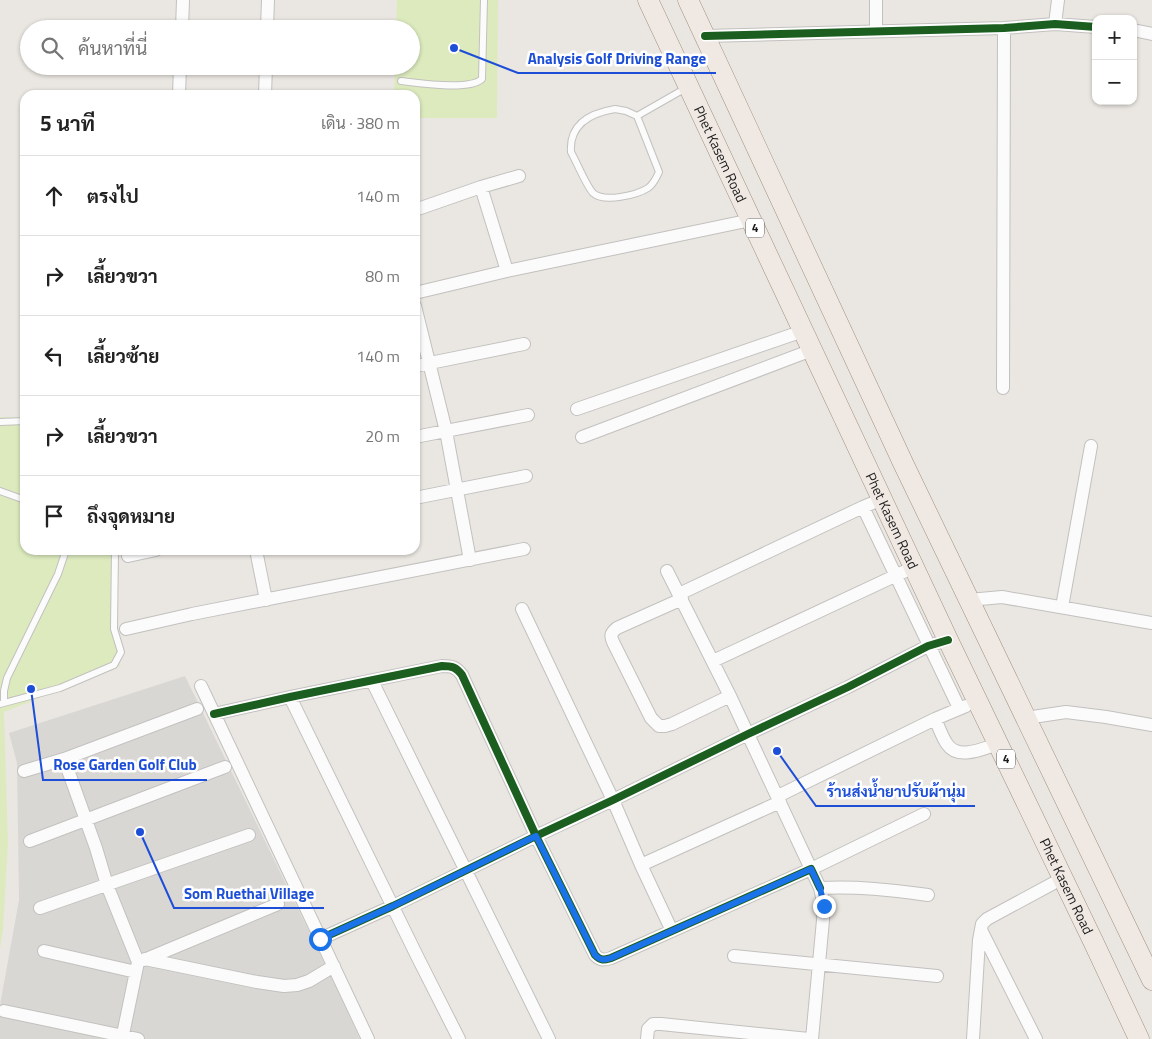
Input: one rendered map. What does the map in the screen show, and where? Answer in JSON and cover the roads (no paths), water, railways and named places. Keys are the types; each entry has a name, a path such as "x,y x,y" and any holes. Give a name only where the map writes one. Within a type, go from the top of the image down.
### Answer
{"main road":[{"name":"Phet Kasem Road","path":"648,0 948,640 1139,1039"},
{"path":"688,0 904,466 1152,980"}],"street":[{"path":"182,20 183,0"},
{"path":"267,20 268,0"},
{"path":"876,0 876,32"},
{"path":"1055,24 1058,0"},
{"path":"705,36 1004,28 1055,24 1092,27"},
{"path":"1003,388 1004,28"},
{"path":"1137,31 1152,34"},
{"path":"179,90 180,75"},
{"path":"265,90 266,75"},
{"path":"420,208 519,176"},
{"path":"481,187 507,271"},
{"path":"420,291 751,220"},
{"path":"420,325 446,431 470,560"},
{"path":"577,409 803,332"},
{"path":"420,365 524,344"},
{"path":"582,437 812,350"},
{"path":"420,436 528,415"},
{"path":"1062,607 1091,446"},
{"path":"420,497 526,476"},
{"path":"730,696 672,724 658,726 651,718 611,637 612,632 882,499"},
{"path":"863,507 959,708"},
{"path":"126,629 524,549"},
{"path":"128,556 133,555"},
{"path":"257,555 266,600"},
{"path":"713,661 914,567"},
{"path":"646,1039 648,1029 653,1024 661,1024 811,1039 824,906 820,888 779,799 713,661 667,571"},
{"path":"969,600 1002,597 1152,623"},
{"path":"522,609 613,800 672,931"},
{"path":"320,939 393,906 848,687 928,646 948,640"},
{"path":"214,714 442,666 457,668 462,675 536,836 595,955 600,960 611,958 811,869 924,814"},
{"path":"372,681 549,1039"},
{"path":"201,686 368,1039"},
{"path":"290,697 459,1039"},
{"path":"641,865 779,799 935,719 978,702"},
{"path":"24,771 64,759 197,709"},
{"path":"1026,718 1066,712 1152,725"},
{"path":"935,719 947,745 954,751 963,753 974,752 998,744"},
{"path":"64,759 107,885 139,964 122,1038"},
{"path":"30,841 225,767"},
{"path":"40,908 249,835"},
{"path":"973,1039 982,924 987,919 1063,878"},
{"path":"820,888 845,886 928,895"},
{"path":"139,964 278,904"},
{"path":"981,930 1036,1039"},
{"path":"44,951 284,986 297,985 309,981 334,966"},
{"path":"734,956 936,976"},
{"path":"4,1011 122,1038 138,1039"}],"lane":[{"path":"401,81 446,86 477,83 482,79 484,0"},
{"path":"637,116 689,87"},
{"path":"615,109 637,116 659,172 656,180 649,188 624,197 599,196 591,192 571,152 573,137 580,124 588,117 602,111 615,109"},
{"path":"0,422 20,421"},
{"path":"0,491 20,498"},
{"path":"64,555 58,574 7,678 2,703 60,688 114,665 121,652 114,630 115,555"}],"place":[{"name":"Analysis Golf Driving Range","path":"454,48"},
{"name":"Rose Garden Golf Club","path":"31,689"},
{"name":"ร้านส่งน้ำยาปรับผ้านุ่ม","path":"777,751"},
{"name":"Som Ruethai Village","path":"140,832"}]}
